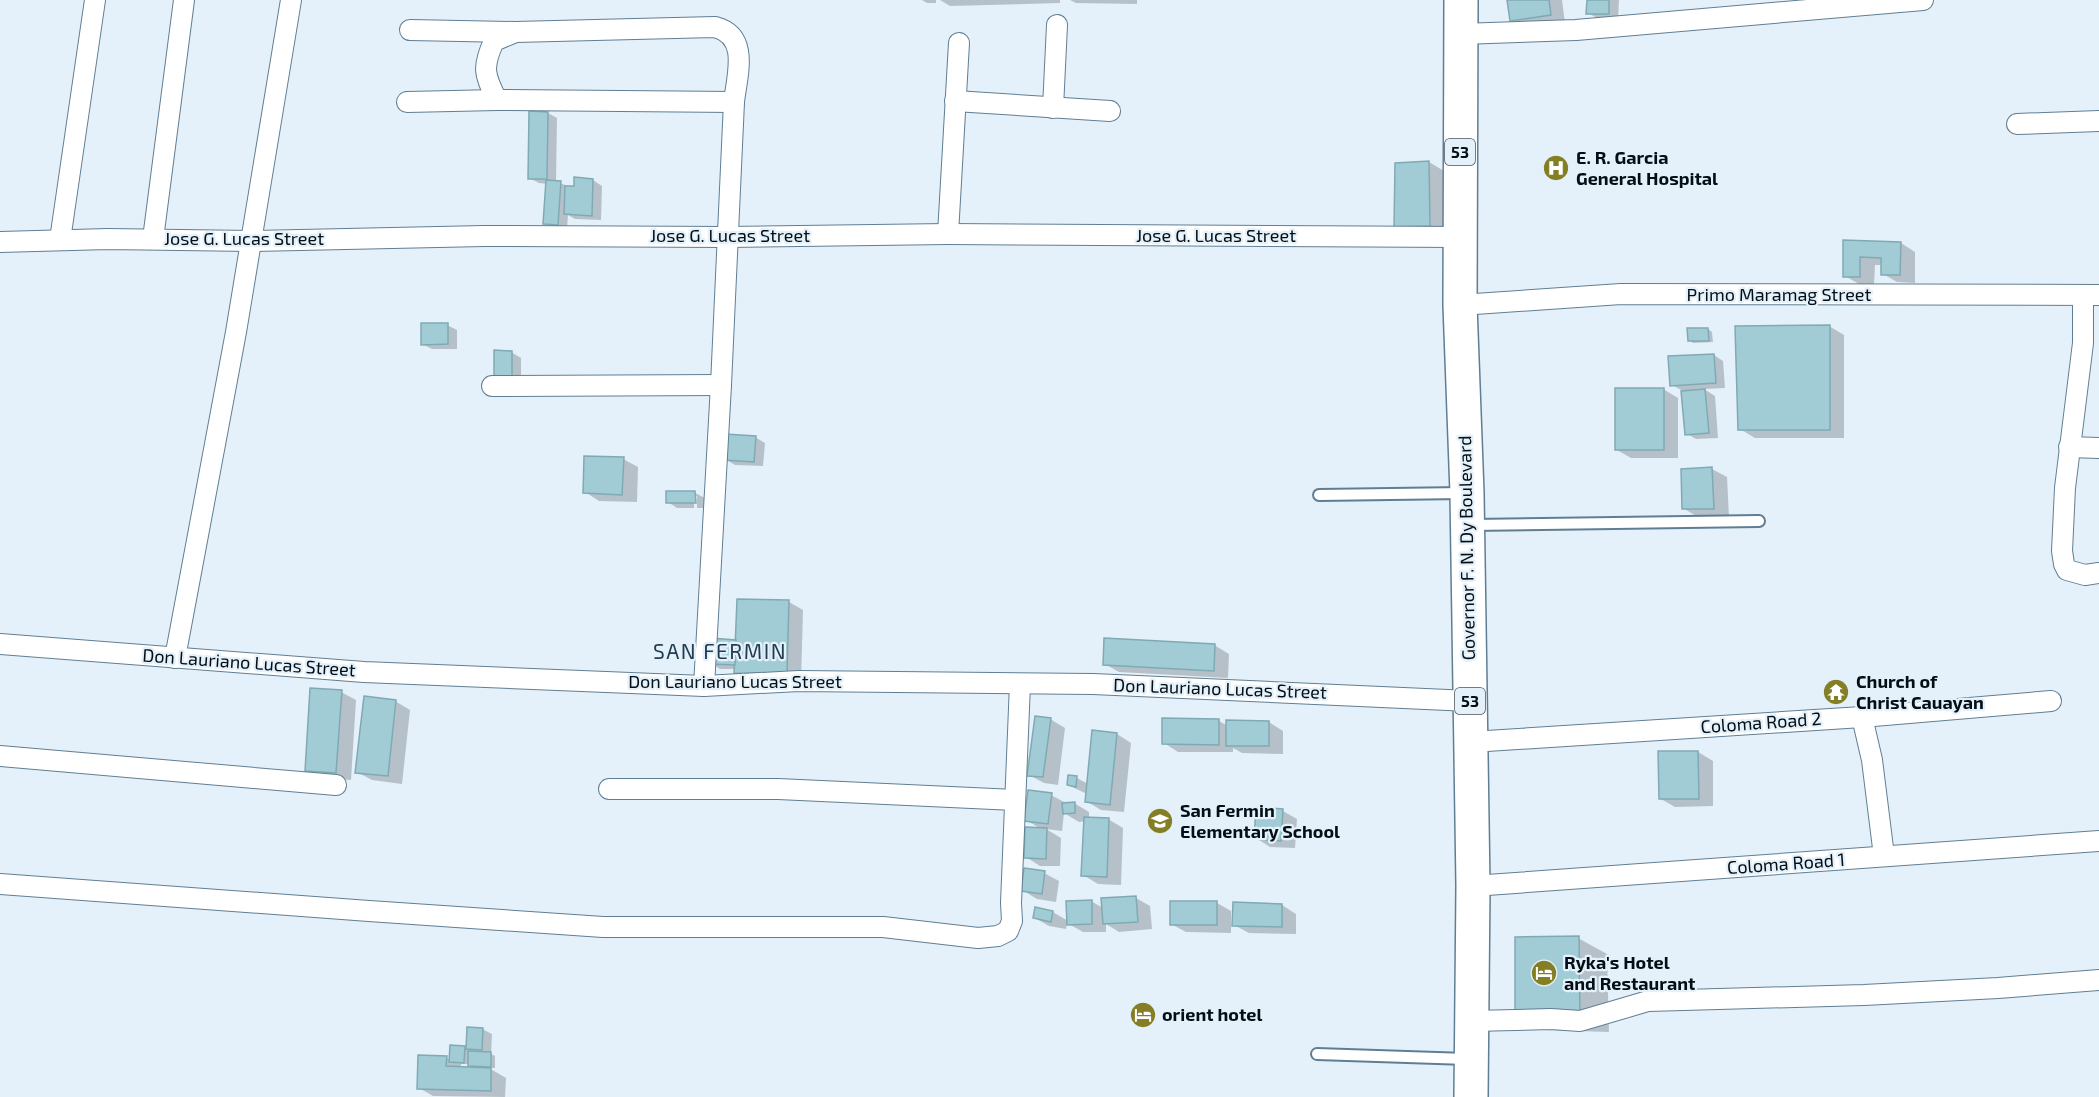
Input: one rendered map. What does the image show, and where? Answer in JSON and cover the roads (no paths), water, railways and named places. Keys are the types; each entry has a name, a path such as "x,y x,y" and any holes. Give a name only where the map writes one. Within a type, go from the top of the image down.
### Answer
{"highway":[{"name":"Governor F. N. Dy Boulevard","path":"1461,0 1460,305 1467,509 1473,886 1471,1097"}],"street":[{"path":"60,240 95,0"},
{"path":"153,239 184,0"},
{"path":"175,658 252,242 291,0"},
{"path":"1461,34 1611,27 1923,0"},
{"path":"1053,108 1058,25"},
{"path":"410,30 515,32 715,27 725,29 737,44 738,60 704,687"},
{"path":"497,100 486,80 489,52 494,41 515,32"},
{"path":"948,234 959,43"},
{"path":"407,102 497,100 734,102"},
{"path":"955,101 1110,111"},
{"path":"2016,124 2099,121"},
{"name":"Jose G. Lucas Street","path":"0,242 153,239 252,242 484,236 728,237 948,234 1460,237"},
{"name":"Primo Maramag Street","path":"1460,305 1621,294 2091,295"},
{"path":"2091,295 2069,447 2065,488 2064,564 2067,570 2075,573 2099,573"},
{"path":"492,387 721,386"},
{"path":"2069,447 2099,448"},
{"name":"Don Lauriano Lucas Street","path":"0,644 364,672 704,687 799,681 1094,684 1470,701"},
{"path":"0,884 603,927 883,927 978,938 998,936 1008,931 1012,921 1020,684"},
{"name":"Coloma Road 2","path":"1471,742 1862,717 2050,701"},
{"path":"1862,717 1872,760 1884,856"},
{"path":"0,756 336,785"},
{"path":"609,789 778,789 1016,800"},
{"name":"Coloma Road 1","path":"1473,886 2099,841"},
{"path":"1472,1021 1551,1019 1580,1021 1648,1001 1864,995 2099,980"}],"lane":[{"path":"1319,495 1467,509 1760,521"},
{"path":"1317,1054 1471,1059"}],"place":[{"name":"E. R. Garcia General Hospital","path":"1556,168"},
{"name":"Church of Christ Cauayan","path":"1836,692"},
{"name":"San Fermin Elementary School","path":"1160,821"},
{"name":"Ryka's Hotel and Restaurant","path":"1544,973"},
{"name":"orient hotel","path":"1143,1015"}],"district":[{"name":"SAN FERMIN","path":"720,652"}]}
